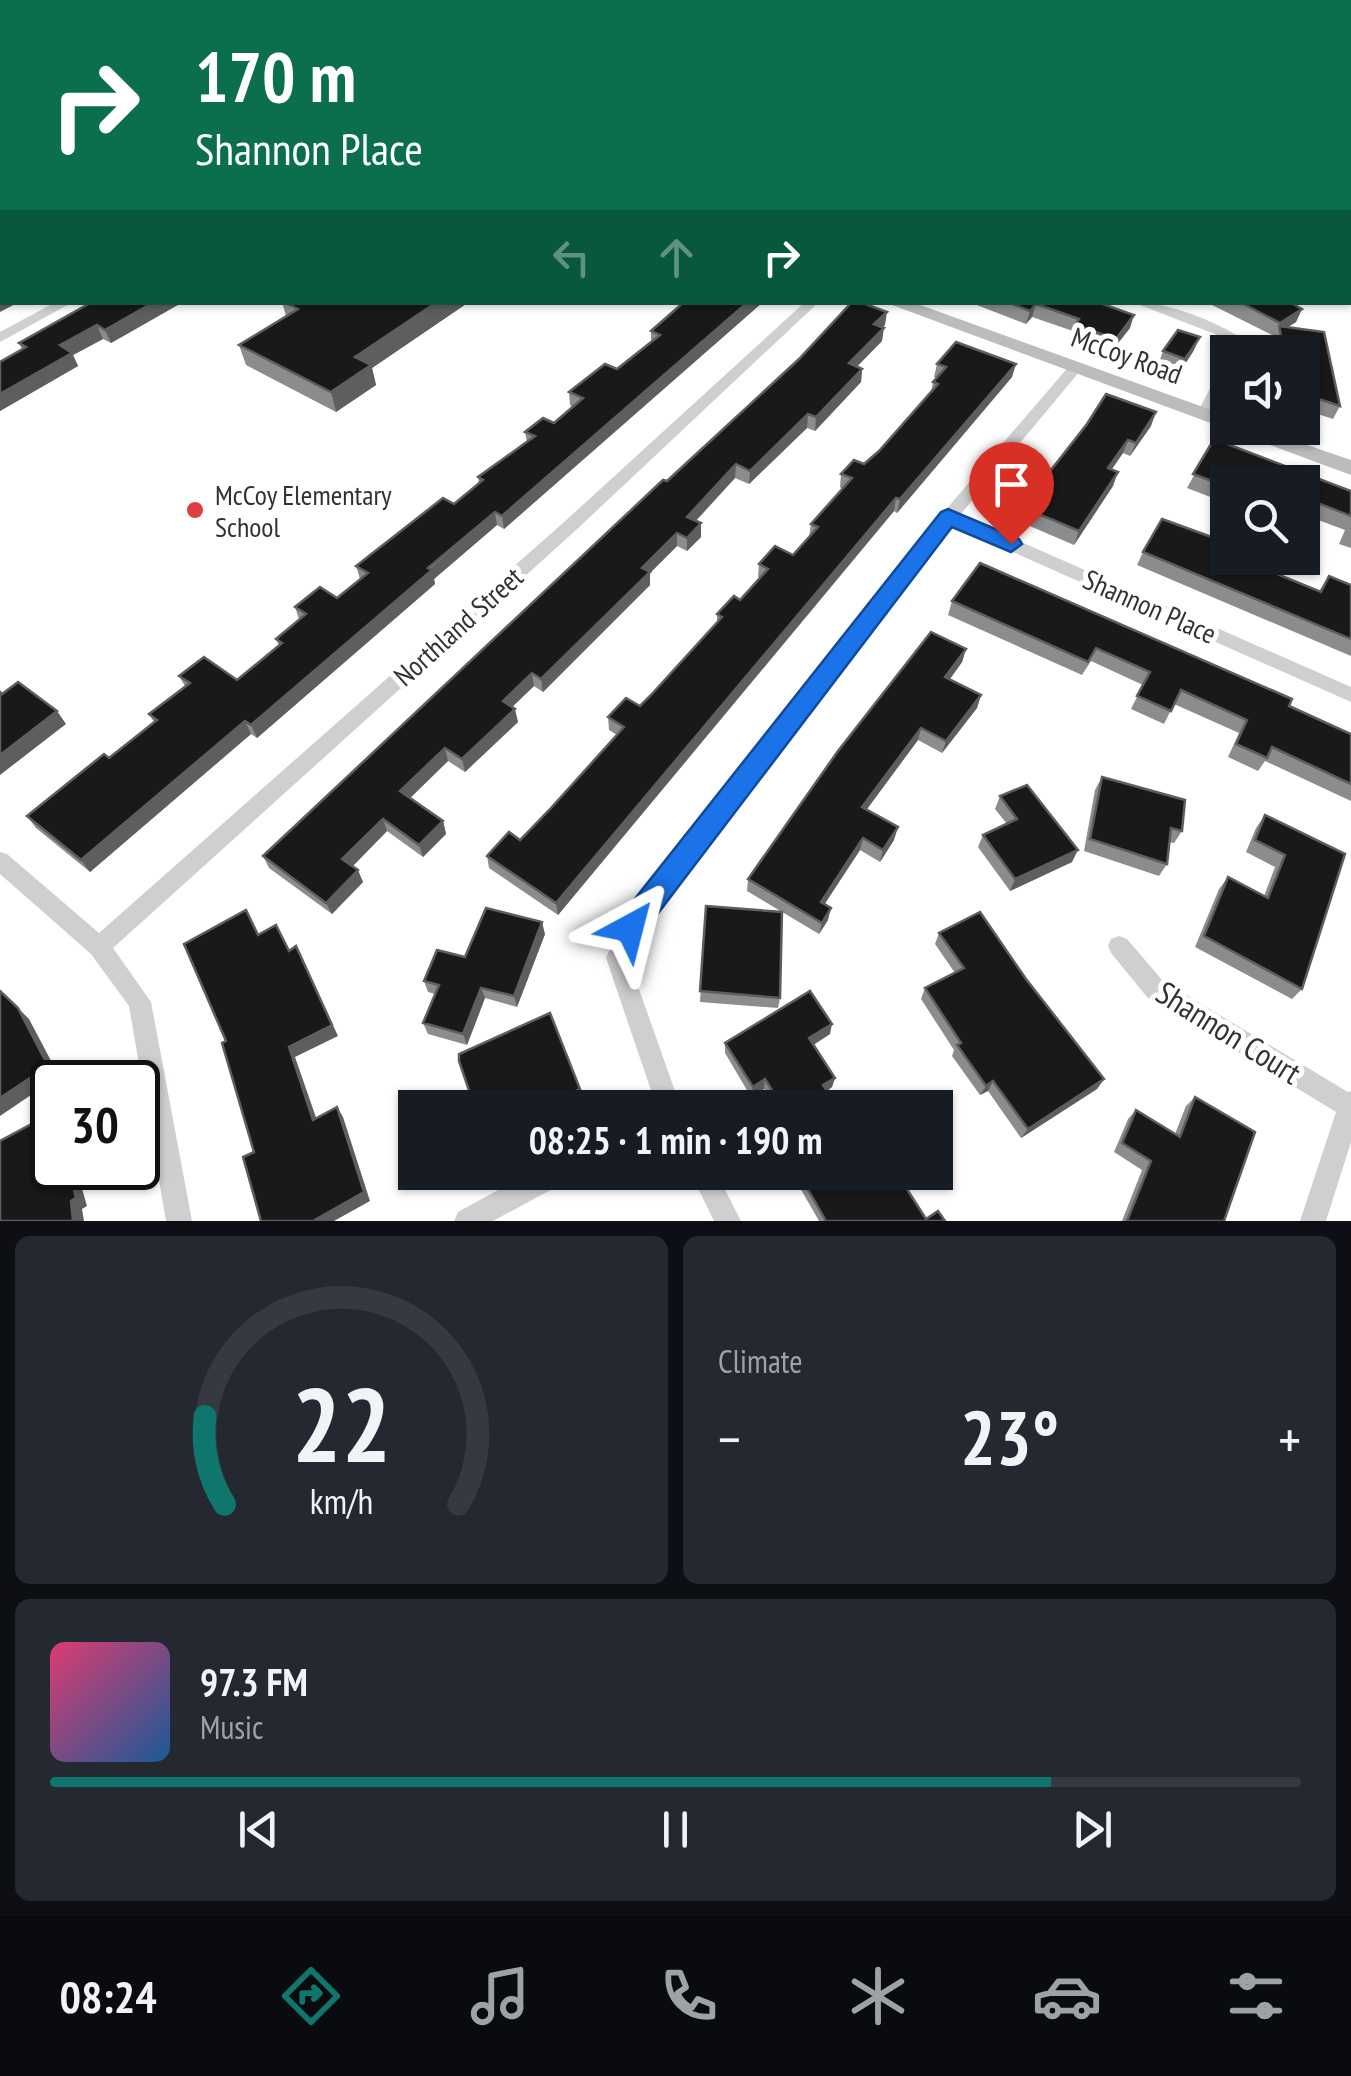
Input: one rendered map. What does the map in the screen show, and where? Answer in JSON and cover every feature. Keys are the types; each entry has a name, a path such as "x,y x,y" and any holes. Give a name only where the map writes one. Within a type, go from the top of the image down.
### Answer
{"street":[{"path":"0,338 61,305"},
{"name":"Northland Street","path":"100,946 569,527 809,305"},
{"name":"McCoy Road","path":"901,305 1210,417"},
{"path":"1146,305 1226,335"},
{"path":"663,1090 617,958 630,928 948,517 1074,368"},
{"path":"1203,414 1210,401"},
{"path":"1286,445 1351,468"},
{"name":"Shannon Place","path":"948,517 1351,694"},
{"path":"0,861 100,946 140,1002 179,1221"},
{"name":"Shannon Court","path":"1119,946 1154,990 1350,1105"},
{"path":"1313,1221 1350,1105"},
{"path":"467,1221 525,1190"},
{"path":"712,1190 728,1221"}],"building":[{"path":"87,305 149,305 105,330 97,325 60,345 72,353 0,394 0,362 26,347 19,343"},
{"path":"290,305 433,305 355,357 371,365 331,392 239,345 298,309"},
{"path":"681,305 745,305 502,516 495,512 251,725 245,721 81,860 27,816 104,754 109,758 157,720 149,714 190,683 179,676 204,657 237,680 282,643 276,639 306,614 295,607 320,587 337,598 368,573 356,566 443,498 454,504 483,480 478,477 535,436 525,432 543,418 554,423 583,398 569,392 605,364 617,369 660,335 651,331"},
{"path":"849,305 868,305 887,312 874,324 884,328 849,363 862,369 816,417 808,414 750,471 736,464 687,517 701,523 687,538 677,533 642,568 650,572 541,679 532,673 503,701 515,709 462,759 445,748 400,791 443,821 419,845 383,819 342,859 358,870 326,903 263,856 663,480 667,481 799,359"},
{"path":"1039,305 1106,305 1134,315 1116,339 1075,325 1079,319"},
{"path":"1246,305 1295,305 1302,309 1280,323"},
{"path":"1279,326 1324,332 1340,406 1320,399 1320,335 1281,335"},
{"path":"1178,330 1200,337 1185,359 1163,351"},
{"path":"956,342 1016,364 900,499 896,498 556,903 487,856 509,832 520,840 552,807 624,727 608,717 626,698 640,706 651,695 722,617 717,614 734,596 740,600 768,569 759,564 775,546 793,555 818,527 811,524 852,478 841,474 854,460 864,464 879,451 938,384 933,382 946,367 937,364"},
{"path":"1106,394 1156,412 1136,443 1128,440 1108,468 1118,472 1079,531 1022,507 1087,424"},
{"path":"1210,445 1230,445 1282,465 1210,465 1210,480 1193,474"},
{"path":"1320,479 1351,491 1351,516 1320,504"},
{"path":"1162,519 1210,536 1210,575 1280,575 1321,592 1329,576 1351,585 1351,639 1143,552"},
{"path":"980,563 1292,699 1289,706 1351,734 1351,784 1272,747 1267,758 1236,744 1247,720 1181,690 1171,711 1137,696 1150,672 1096,648 1088,662 952,601"},
{"path":"931,632 966,649 945,677 981,695 946,741 921,728 862,807 898,827 883,850 863,838 821,902 831,908 822,923 748,879 838,751"},
{"path":"18,682 57,711 0,755 0,692"},
{"path":"1102,777 1185,800 1182,831 1171,828 1167,864 1090,839"},
{"path":"1027,785 1078,850 1015,879 983,835 1017,819 1000,796"},
{"path":"1265,815 1345,854 1302,989 1204,936 1228,877 1268,898 1285,855 1255,840"},
{"path":"706,906 782,912 780,998 700,991"},
{"path":"486,908 542,922 514,996 481,988 463,1034 423,1023 439,985 424,981 437,950 465,957"},
{"path":"246,910 258,935 276,925 289,951 296,946 332,1025 289,1047 313,1120 337,1107 364,1192 313,1221 261,1221 243,1157 254,1152 222,1043 226,1041 184,944"},
{"path":"980,912 1026,979 1104,1079 1028,1129 993,1081 986,1086 925,988 964,968 939,933"},
{"path":"0,991 18,1008 45,1060 30,1060 30,1078 0,1098"},
{"path":"810,991 832,1024 809,1038 835,1078 823,1085 826,1090 772,1090 765,1079 753,1087 725,1043"},
{"path":"550,1013 580,1089 469,1090 459,1054"},
{"path":"1195,1097 1255,1132 1224,1221 1127,1221 1151,1161 1122,1143 1136,1110 1180,1137"},
{"path":"30,1125 30,1190 74,1190 73,1221 0,1221 0,1141"},
{"path":"808,1190 907,1190 926,1219 938,1211 945,1221 826,1221"}],"place":[{"name":"McCoy Elementary School","path":"195,510"}],"route":[{"path":"630,928 948,517 1011,544"}]}
